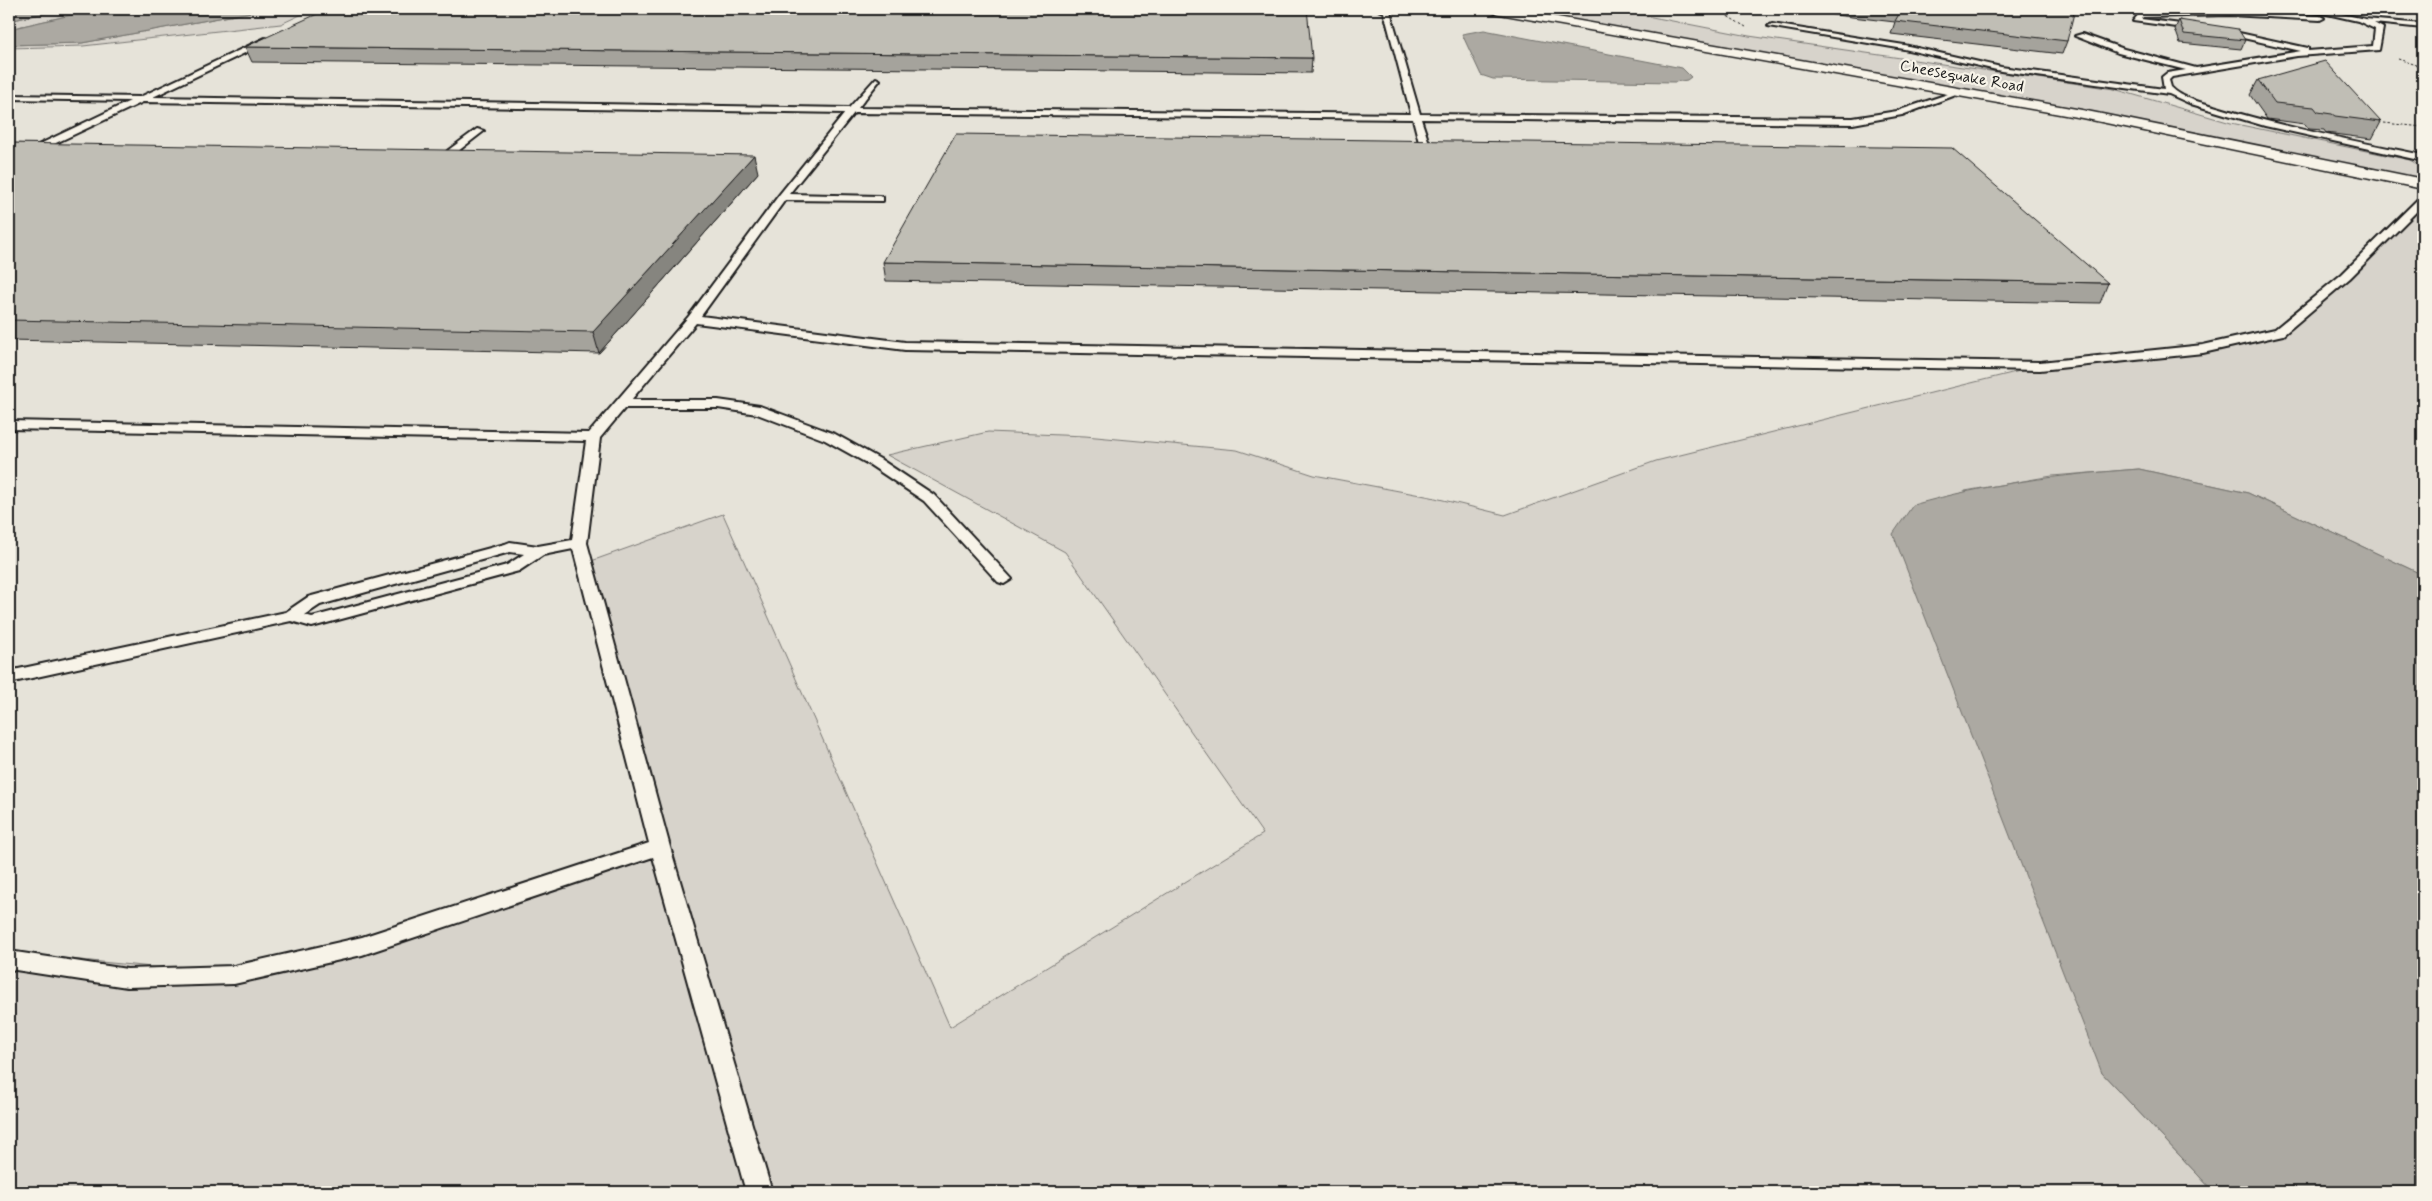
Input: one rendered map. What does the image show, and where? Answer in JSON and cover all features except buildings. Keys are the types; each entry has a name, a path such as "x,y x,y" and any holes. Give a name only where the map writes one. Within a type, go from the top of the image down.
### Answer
{"street":[{"name":"Cheesequake Road","path":"1494,9 1960,92 2183,134 2423,184"}],"lane":[{"path":"1379,9 1387,11 1401,52 1415,117 1424,146"},
{"path":"2308,9 2360,19 2423,26"},
{"path":"2318,53 2221,31 2137,21 2140,15 2227,13 2282,14 2369,24"},
{"path":"2171,92 2166,86 2165,79 2170,74 2318,53 2376,48 2379,28 2360,19"},
{"path":"1772,26 1904,47 2002,69 2171,92 2185,99 2264,122 2423,158"},
{"path":"40,147 276,34"},
{"path":"2079,36 2121,51 2197,70"},
{"path":"759,1192 660,847 579,543 593,437 693,319 782,197 876,80"},
{"path":"9,97 852,111 1854,121 1899,113 1960,92"},
{"path":"450,153 480,131"},
{"path":"782,197 879,199"},
{"path":"693,319 905,346 2040,366 2203,349 2279,332 2346,276 2423,200"},
{"path":"620,404 718,404 760,410 830,437 875,462 929,498 1004,579"},
{"path":"9,425 593,437"},
{"path":"9,677 291,616 314,601 510,547 538,551 579,543"},
{"path":"291,616 312,622 350,612 513,568 538,551"},
{"path":"9,960 127,978 234,975 362,946 660,847"}],"shaded area":[{"path":"9,9 63,9 9,21"},
{"path":"63,9 98,9 9,29 9,21"},
{"path":"98,9 268,9 82,43 9,45 9,29"},
{"path":"268,9 313,9 281,24 83,46 9,48 9,45 82,43"},
{"path":"313,9 1497,9 1988,97 2356,169 2423,184 2423,200 2346,276 2279,332 2203,349 2040,366 1656,461 1505,515 1431,497 1314,475 1237,450 1085,436 888,454 1065,552 1264,834 949,1027 723,514 583,564 660,847 362,946 234,975 9,960 9,48 83,46 281,24"},
{"path":"1497,9 1611,9 1749,36 2114,89 2231,123 2410,160 2423,168 2423,184 2183,134"},
{"path":"1611,9 2423,9 2423,62 2420,62 2423,64 2423,168 2410,160 2231,123 2114,89 1749,36"},
{"path":"1484,30 1682,68 1691,77 1687,80 1675,82 1493,79 1481,75 1462,34"},
{"path":"2423,200 2423,575 2248,493 2139,469 2052,476 1965,491 2102,1073 2214,1192 9,1192 9,953 234,975 362,946 660,847 583,564 723,514 950,1027 1263,834 1065,552 887,455 988,432 1085,436 1237,450 1314,475 1431,497 1505,515 1656,461 2040,366 2224,344 2279,332 2346,276"},
{"path":"2139,469 2248,493 2423,575 2423,1192 2214,1192 2102,1073 1893,534 1913,505 1942,497 2025,481"}]}
